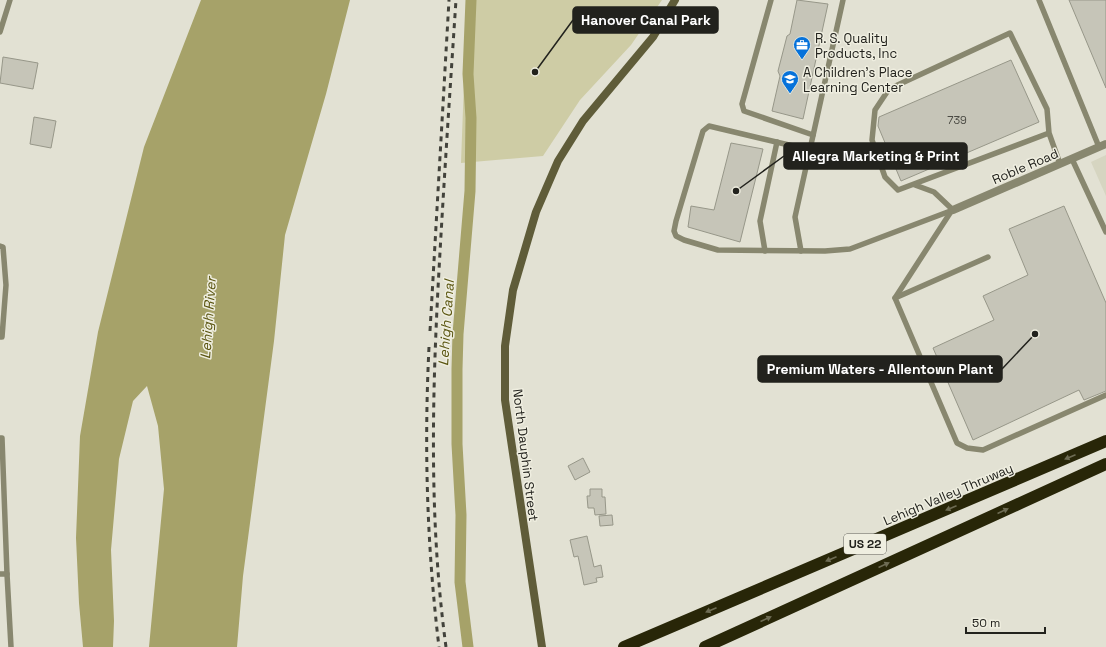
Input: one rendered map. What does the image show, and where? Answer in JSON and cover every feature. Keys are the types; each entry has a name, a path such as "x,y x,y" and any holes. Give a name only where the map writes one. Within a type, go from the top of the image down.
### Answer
{"highway":[{"name":"Lehigh Valley Thruway","path":"624,647 1106,441"},
{"name":"US 22","path":"705,647 1106,464"}],"street":[{"name":"North Dauphin Street","path":"542,647 505,400 505,346 513,290 536,212 558,161 588,115 653,37 675,0"},
{"name":"Roble Road","path":"953,210 1072,158 1104,146"}],"lane":[{"path":"0,32 10,0"},
{"path":"771,0 742,104 744,111 813,135"},
{"path":"801,251 795,218 843,0"},
{"path":"1039,0 1104,146"},
{"path":"1049,133 915,185 898,190 886,177 872,140 875,110 889,89 1010,33 1047,109 1049,133 1060,164"},
{"path":"810,150 709,126 702,131 674,231 676,236 711,248 765,251 850,249 953,210"},
{"path":"765,251 760,221 778,142"},
{"path":"1072,158 1106,232"},
{"path":"915,185 934,192 953,210"},
{"path":"895,298 953,210"},
{"path":"0,246 3,247 6,284 2,337 0,337"},
{"path":"895,298 988,257"},
{"path":"895,298 957,443 967,448 983,450 1106,394"},
{"path":"0,438 2,438 11,647"},
{"path":"0,574 7,574"}],"shaded area":[{"path":"467,0 662,0 631,45 580,100 543,156 461,163"},
{"path":"1106,155 1106,196 1091,162"}],"water":[{"name":"Lehigh River","path":"201,0 350,0 326,94 285,235 274,341 243,576 237,647 149,647 164,489 158,426 147,386 133,401 119,459 111,550 114,621 113,647 83,647 76,538 80,436 98,332 144,147"}],"building":[{"path":"797,0 828,4 803,119 772,111 780,76 778,71 787,36 790,34"},
{"path":"1069,0 1106,0 1106,88"},
{"path":"3,57 38,63 33,89 0,83"},
{"path":"1011,60 1039,122 901,181 878,126 879,117"},
{"path":"34,117 56,121 51,148 30,144"},
{"path":"731,143 763,149 740,242 688,227 691,206 714,210"},
{"path":"1064,206 1106,303 1106,391 1084,400 1079,390 973,440 933,348 994,320 983,296 1028,275 1009,229"},
{"path":"583,458 590,472 575,480 568,466"},
{"path":"590,489 602,489 602,497 605,497 606,514 595,515 594,508 588,508 587,496 590,496"},
{"path":"612,515 613,525 600,526 599,516"},
{"path":"587,536 594,567 601,565 603,577 596,578 597,582 584,585 578,556 574,557 570,540"}],"waterway":[{"name":"Lehigh Canal","path":"468,647 460,582 461,515 457,444 457,369 458,334 470,191 471,118 468,74 471,0"}],"railway":[{"path":"430,331 449,0"},
{"path":"446,647 434,506 434,412 439,270 456,0"},
{"path":"429,347 427,422 429,535 439,647"}],"place":[{"name":"R. S. Quality Products, Inc","path":"802,60"},
{"name":"Hanover Canal Park","path":"535,72"},
{"name":"A Children's Place Learning Center","path":"790,94"},
{"name":"Allegra Marketing & Print","path":"736,191"},
{"name":"Premium Waters - Allentown Plant","path":"1035,334"}]}
